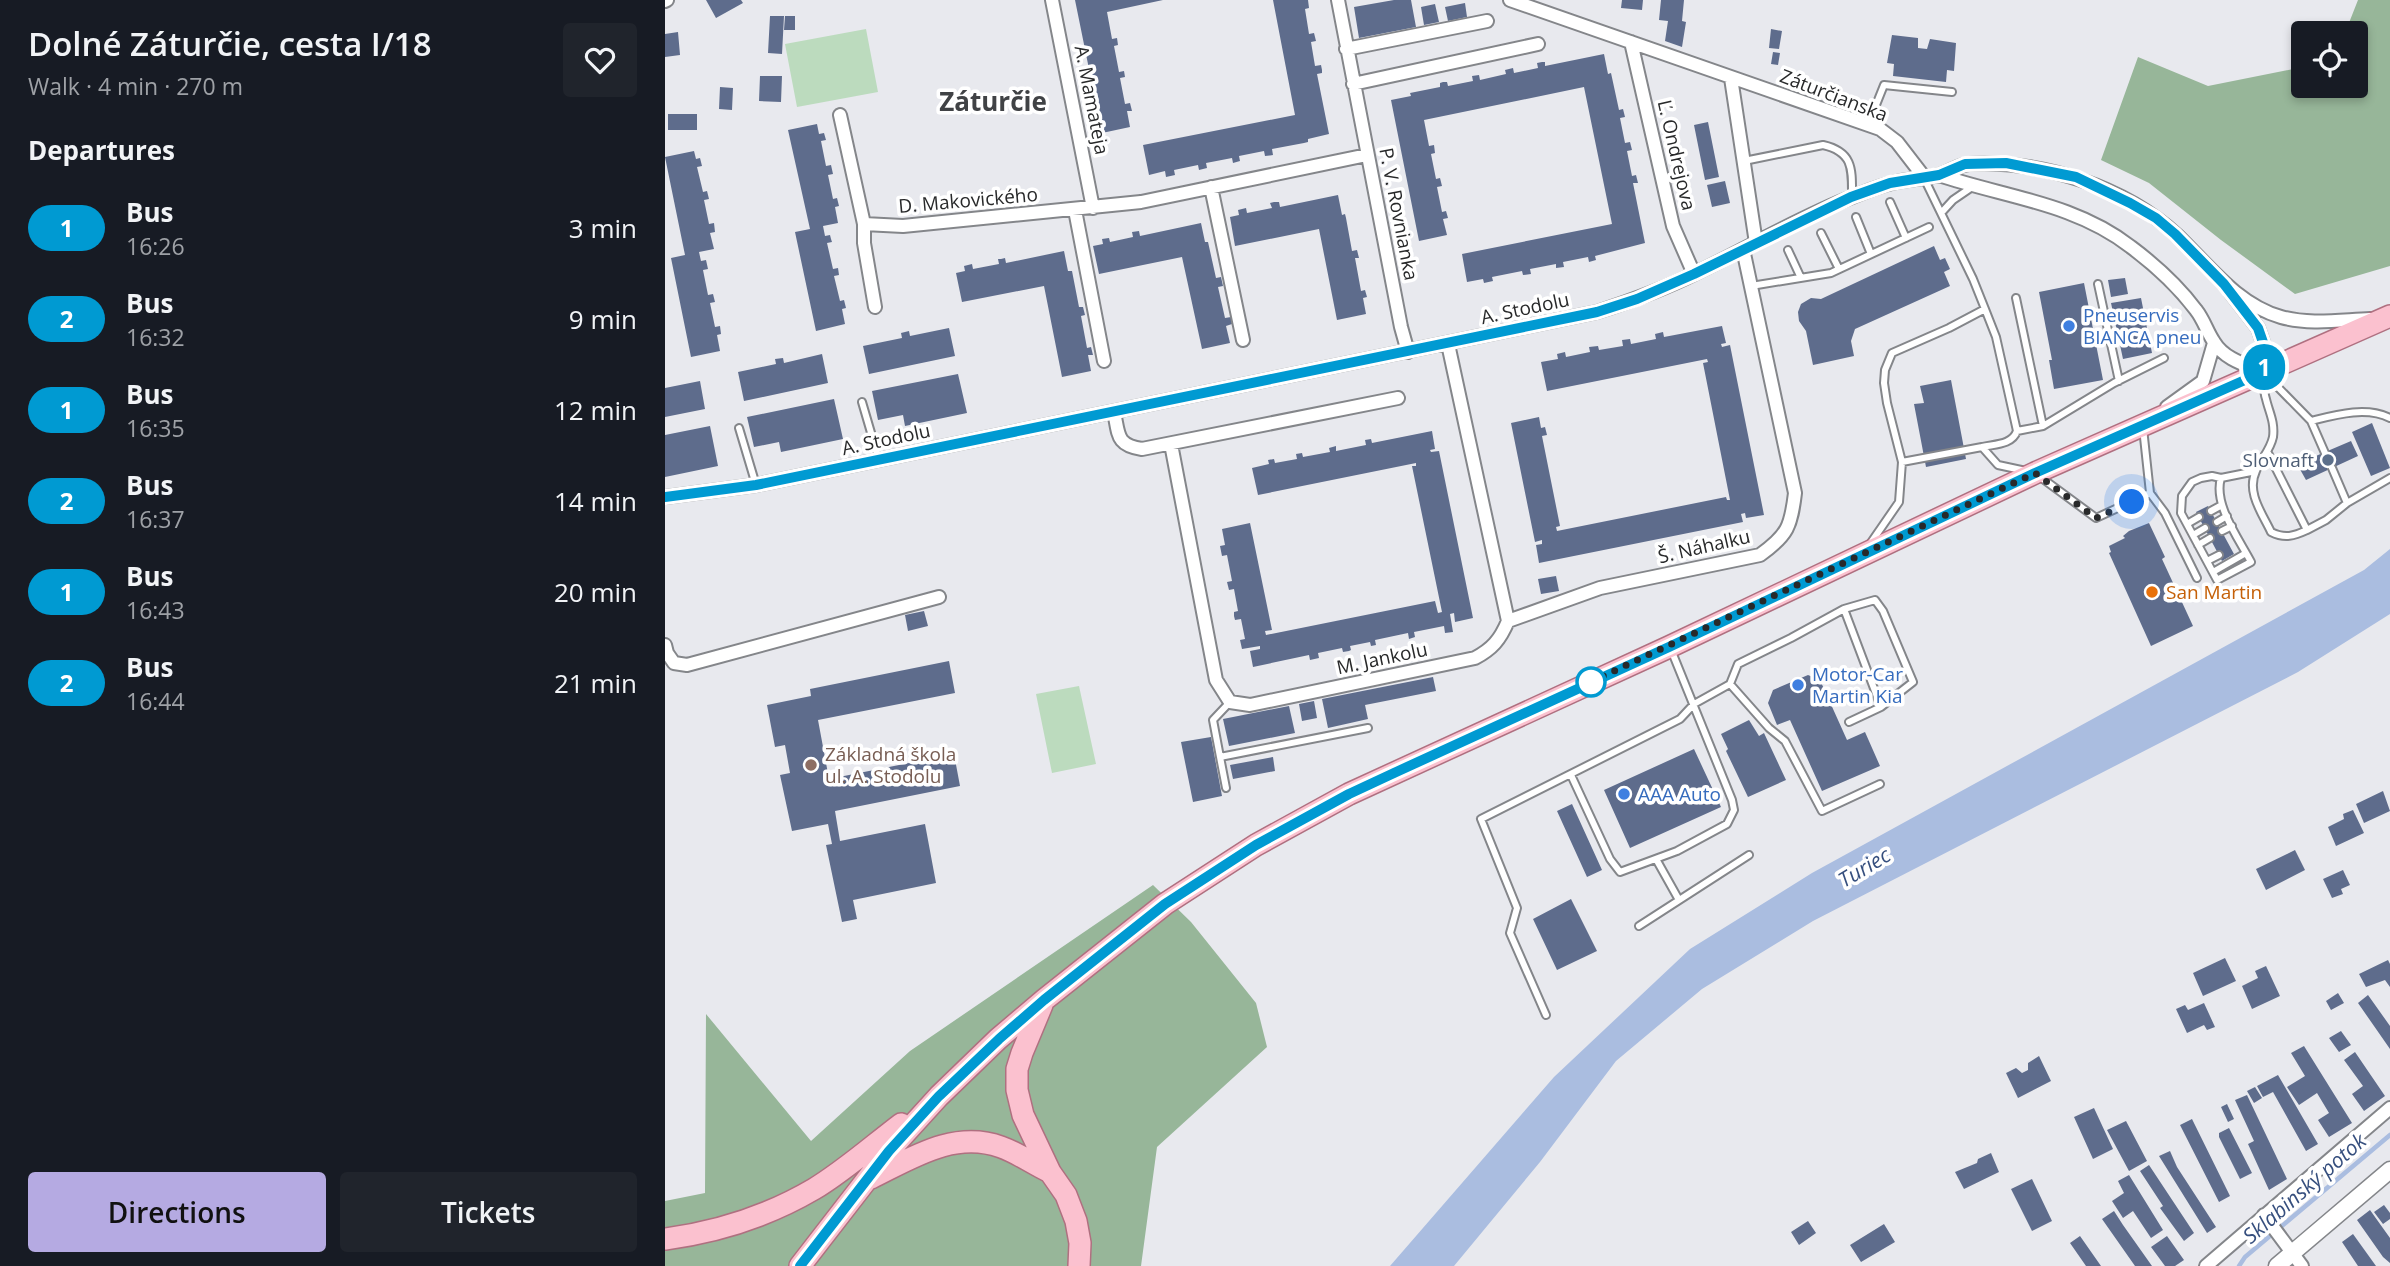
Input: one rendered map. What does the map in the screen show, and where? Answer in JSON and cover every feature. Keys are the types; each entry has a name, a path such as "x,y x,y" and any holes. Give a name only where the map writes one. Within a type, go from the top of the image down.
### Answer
{"main road":[{"path":"665,1239 739,1223 781,1207 815,1188 939,1096 1044,1000 1165,904 1256,845 1360,789 1669,647 2035,473 2387,317"},
{"path":"1044,1000 1017,1069 1017,1090 1023,1115 1050,1172 1066,1195 1076,1221 1080,1242 1079,1266"},
{"path":"800,1266 866,1180 939,1096"},
{"path":"866,1180 924,1152 955,1142 975,1140 1004,1147 1050,1172"}],"street":[{"name":"A. Mamateja","path":"1052,0 1093,208"},
{"name":"P. V. Rovnianka","path":"1338,0 1408,352"},
{"name":"Záturčianska","path":"1510,0 1880,130 1897,142 1924,177"},
{"path":"1346,49 1487,21"},
{"name":"Ľ. Ondrejova","path":"1631,42 1673,226 1694,274"},
{"path":"1353,84 1538,44"},
{"path":"1731,78 1756,243"},
{"path":"840,115 864,224 864,243 875,307"},
{"name":"D. Makovického","path":"864,224 903,226 1141,202 1367,155"},
{"path":"1924,177 1939,175 1965,164 2006,163 2076,177 2130,203 2156,218 2224,284 2258,328 2266,351 2263,372 2234,360 2214,343 2197,311 2180,290 2147,259 2109,232 2052,205 1939,175"},
{"name":"A. Stodolu","path":"665,497 756,485 1597,312 1637,299 1694,274 1851,197 1890,183 1924,177"},
{"path":"1211,187 1243,340"},
{"path":"1075,210 1104,361"},
{"name":"Š. Náhalku","path":"1508,621 1600,588 1760,555 1779,541 1788,527 1795,493 1743,249"},
{"path":"2224,284 2262,310 2280,317 2306,321 2387,317"},
{"path":"2143,425 2203,381 2214,343"},
{"path":"1448,344 1508,621"},
{"path":"1114,412 1120,441 1128,447 1142,449 1398,398"},
{"path":"1171,444 1216,680 1230,702"},
{"path":"665,645 674,663 687,665 939,597"},
{"name":"M. Jankolu","path":"1230,702 1250,705 1475,658 1491,649 1503,634 1508,621"},
{"path":"2206,1266 2390,1108"},
{"path":"2277,1266 2288,1246 2390,1170"},
{"path":"2264,1216 2302,1266"}],"lane":[{"path":"1868,125 1884,85 1952,92"},
{"path":"1743,161 1823,145 1835,148 1846,157 1852,171 1851,197"},
{"path":"1902,462 2010,442 2017,431 1996,337 1924,177"},
{"path":"1942,212 1953,200 1973,186"},
{"path":"1889,202 1906,238"},
{"path":"1856,217 1871,254"},
{"path":"1751,286 1831,273 1929,227"},
{"path":"1821,233 1839,269"},
{"path":"1788,250 1801,278"},
{"path":"2098,284 2119,381"},
{"path":"2016,298 2042,426"},
{"path":"1863,554 1899,502 1902,462 1884,383 1887,361 1892,353 1985,309"},
{"path":"2017,431 2042,426 2164,358"},
{"path":"2263,372 2311,421 2325,453"},
{"path":"2263,372 2265,398 2273,425 2268,453 2256,471 2252,489 2271,532 2286,537 2307,530 2390,478"},
{"path":"862,402 879,460"},
{"path":"2311,421 2343,413 2381,414 2390,418"},
{"path":"2143,425 2150,493 2165,513 2197,578"},
{"path":"739,428 756,485"},
{"path":"1982,447 1998,465 2035,473 2096,518 2150,493"},
{"path":"2268,453 2307,530"},
{"path":"2332,468 2347,503"},
{"path":"2221,478 2218,491 2222,505 2246,553 2213,572 2181,513 2180,504 2185,489 2201,478 2221,478 2256,471"},
{"path":"2211,511 2222,505"},
{"path":"2217,522 2227,516"},
{"path":"2187,524 2199,517"},
{"path":"2222,531 2232,526"},
{"path":"2193,535 2205,528"},
{"path":"2198,545 2210,538"},
{"path":"2231,548 2241,542"},
{"path":"2207,561 2219,555"},
{"path":"1546,1015 1510,933 1517,908 1481,819 1680,719 1694,704 1730,684 1738,664 1845,608 1875,600 1884,611 1913,682 1881,707 1849,722"},
{"path":"1845,608 1881,707"},
{"path":"1571,775 1610,859 1620,872 1677,850 1727,824 1732,818 1732,800 1669,647"},
{"path":"1730,684 1769,728 1786,741 1822,811 1880,784"},
{"path":"1226,788 1213,720 1230,702"},
{"path":"1220,757 1369,728"},
{"path":"1639,926 1749,855"},
{"path":"1656,859 1679,900"}],"green space":[{"path":"2358,0 2390,0 2390,266 2295,294 2149,183 2101,160 2138,57 2208,86 2291,69 2291,98 2368,98 2368,21 2350,21"},
{"path":"866,29 878,92 797,107 785,44"},
{"path":"1079,686 1096,764 1052,773 1036,694"},
{"path":"1153,885 1191,922 1256,1003 1267,1047 1157,1147 1141,1266 665,1266 665,1201 705,1193 706,1014 811,1141 910,1051"}],"water":[{"name":"Turiec","path":"2390,549 2390,614 2298,672 1813,921 1702,989 1616,1061 1540,1162 1454,1266 1390,1266 1554,1077 1690,949 1812,873 2364,570"}],"building":[{"path":"706,0 741,0 743,3 716,18"},
{"path":"1075,0 1163,0 1107,12 1112,39 1117,38 1118,45 1114,46 1119,72 1124,71 1125,77 1120,78 1125,104 1130,103 1132,111 1127,111 1130,127 1102,133"},
{"path":"1273,0 1308,0 1309,8 1305,9 1309,34 1314,33 1316,41 1311,42 1315,66 1321,65 1322,70 1322,73 1317,74 1329,134 1308,139 1308,142 1272,149 1273,155 1265,156 1264,151 1239,156 1240,161 1233,163 1232,158 1206,163 1207,168 1199,170 1198,165 1174,170 1175,175 1166,177 1165,171 1149,175 1143,145 1295,115"},
{"path":"1411,0 1416,27 1359,38 1354,7"},
{"path":"1622,0 1643,0 1642,10 1621,8"},
{"path":"1661,0 1684,0 1682,21 1686,22 1682,47 1665,41 1668,21 1659,20"},
{"path":"1465,3 1467,17 1448,21 1445,7"},
{"path":"1435,4 1439,22 1424,25 1421,7"},
{"path":"770,16 784,16 782,54 768,53"},
{"path":"785,16 795,16 795,30 784,30"},
{"path":"1771,29 1782,31 1779,49 1769,48"},
{"path":"678,32 680,55 665,57 665,34"},
{"path":"1892,35 1918,38 1918,48 1927,49 1930,39 1956,43 1954,71 1947,70 1946,82 1893,76 1894,64 1887,63"},
{"path":"1773,52 1780,53 1778,65 1771,64"},
{"path":"1604,54 1619,110 1623,109 1625,117 1620,118 1625,143 1630,142 1632,150 1627,151 1632,176 1636,175 1638,183 1633,183 1645,243 1595,256 1596,260 1589,262 1588,257 1563,262 1564,267 1556,268 1556,264 1530,269 1531,274 1523,275 1522,271 1492,277 1493,281 1484,283 1483,279 1467,282 1462,254 1612,224 1584,87 1424,120 1429,146 1434,145 1435,153 1431,154 1436,179 1440,178 1442,186 1437,187 1442,212 1446,211 1448,218 1443,219 1447,235 1419,241 1391,100 1440,87 1443,82 1447,82 1448,86 1473,81 1472,76 1479,75 1480,80 1506,74 1505,70 1513,68 1514,73 1538,68 1537,63 1545,62 1545,66"},
{"path":"760,76 782,76 781,102 759,101"},
{"path":"720,87 733,88 732,110 719,109"},
{"path":"668,114 697,114 697,130 668,130"},
{"path":"1708,122 1719,177 1705,180 1694,125"},
{"path":"817,124 819,134 824,133 826,140 821,141 826,166 831,165 833,174 828,175 833,199 837,198 839,206 835,207 838,223 823,226 825,236 830,235 832,242 827,243 833,269 838,268 839,275 834,276 840,301 844,300 846,308 842,309 845,324 816,331 795,232 810,229 788,130"},
{"path":"694,151 696,159 700,158 702,166 697,167 703,192 707,191 709,199 704,200 709,224 714,223 715,232 710,233 714,249 699,252 701,261 706,260 708,269 703,270 708,295 713,294 715,302 710,303 715,327 720,326 721,334 717,335 720,351 691,357 671,258 685,255 665,157"},
{"path":"1725,181 1730,203 1712,207 1707,185"},
{"path":"1338,195 1342,215 1345,214 1346,218 1352,251 1357,250 1359,258 1355,258 1361,291 1365,290 1367,297 1363,298 1366,314 1337,320 1319,229 1235,246 1230,217 1239,215 1238,210 1246,208 1247,213 1272,208 1270,203 1274,202 1279,202 1280,207"},
{"path":"1201,223 1216,278 1221,277 1223,286 1218,287 1225,318 1231,317 1232,324 1226,326 1230,343 1202,349 1182,257 1099,274 1093,246 1103,244 1102,239 1109,238 1110,242 1133,237 1132,232 1139,231 1140,236"},
{"path":"1934,246 1940,260 1945,258 1950,269 1944,272 1950,286 1855,329 1851,341 1854,356 1813,365 1806,331 1799,321 1801,304 1811,298 1821,299"},
{"path":"1064,251 1068,271 1072,271 1079,307 1083,307 1085,315 1081,316 1087,348 1091,347 1093,355 1088,355 1091,371 1062,377 1044,286 962,302 956,273 965,271 964,266 972,264 973,269 999,264 998,259 1005,258 1006,263"},
{"path":"2125,278 2128,294 2111,297 2108,280"},
{"name":"Pneuservis BIANCA pneu","path":"2084,283 2103,380 2054,389 2049,360 2052,360 2039,292"},
{"path":"2141,298 2152,353 2123,359 2111,303"},
{"path":"1722,326 1726,343 1721,344 1722,347 1730,345 1764,515 1746,518 1745,513 1741,514 1743,522 1539,563 1536,545 1542,544 1542,540 1535,542 1511,423 1539,417 1541,428 1545,427 1547,435 1542,436 1560,526 1556,527 1557,531 1726,497 1730,500 1703,363 1708,362 1707,359 1547,391 1541,362 1558,359 1557,354 1565,352 1566,357 1590,352 1589,347 1598,346 1599,350 1623,346 1622,340 1630,339 1631,344 1656,339 1655,334 1663,332 1664,337"},
{"path":"949,328 955,356 869,374 863,346 902,338 901,333 909,331 910,336"},
{"path":"822,354 828,383 744,401 738,372 776,364 775,359 783,358 784,363"},
{"path":"958,374 967,413 905,426 903,415 878,420 872,391"},
{"path":"1951,380 1966,459 1926,467 1914,404 1924,403 1920,386"},
{"path":"700,381 705,409 665,417 665,388"},
{"path":"834,399 843,439 781,452 779,442 754,447 747,417"},
{"path":"2372,423 2390,468 2371,476 2352,432"},
{"path":"710,426 718,466 665,477 665,435"},
{"path":"1432,431 1435,449 1430,450 1439,451 1473,618 1455,622 1454,613 1450,614 1453,632 1445,633 1444,626 1414,632 1415,637 1409,639 1408,633 1375,640 1376,645 1371,646 1370,642 1350,646 1349,651 1343,652 1342,648 1318,653 1319,658 1310,660 1309,655 1253,667 1250,651 1260,649 1260,646 1242,649 1240,640 1245,639 1241,619 1235,620 1234,612 1238,611 1234,589 1229,590 1227,582 1232,581 1227,555 1222,556 1220,546 1225,545 1222,529 1250,523 1272,630 1265,631 1266,635 1435,601 1438,613 1442,612 1412,466 1416,466 1416,463 1258,495 1252,468 1269,464 1268,460 1274,459 1275,463 1297,459 1296,454 1302,453 1303,457 1330,452 1329,448 1336,446 1336,451 1366,445 1365,440 1371,439 1372,443"},
{"name":"Slovnaft","path":"2351,441 2358,456 2306,480 2297,464"},
{"path":"2208,506 2234,554 2222,561 2196,512"},
{"name":"San Martin","path":"2149,523 2165,557 2162,559 2193,626 2151,646 2109,553 2109,546 2125,538 2123,536 2129,531"},
{"path":"1556,576 1559,591 1541,594 1538,579"},
{"path":"924,611 928,626 908,631 905,615"},
{"path":"949,661 955,693 818,720 829,779 954,754 960,786 835,811 840,841 925,824 936,883 853,900 857,919 842,922 826,845 832,844 828,824 792,831 780,775 790,773 785,745 775,747 767,705 811,696 810,689"},
{"path":"1808,675 1820,680 1847,740 1865,732 1880,766 1822,791 1790,720 1777,725 1768,703 1773,690"},
{"path":"1433,677 1436,691 1365,705 1368,719 1328,728 1322,699"},
{"path":"1314,701 1317,718 1302,721 1299,704"},
{"path":"1289,706 1295,733 1229,746 1223,719"},
{"path":"1749,720 1759,736 1764,733 1786,780 1748,797 1726,751 1728,749 1721,734"},
{"path":"1211,737 1222,796 1193,802 1181,742"},
{"path":"1694,749 1721,807 1630,848 1604,790"},
{"path":"1273,757 1275,771 1233,779 1230,765"},
{"path":"2383,791 2390,811 2364,823 2356,804"},
{"path":"1572,804 1602,870 1587,877 1557,811"},
{"path":"2353,810 2364,833 2336,846 2328,827 2344,819 2343,814"},
{"path":"2295,850 2305,870 2266,890 2256,869"},
{"path":"2343,870 2350,885 2341,889 2343,894 2332,898 2323,879"},
{"path":"1571,899 1597,951 1557,970 1533,919"},
{"path":"2225,958 2236,981 2203,996 2193,973"},
{"path":"2388,960 2390,987 2385,980 2366,987 2359,974"},
{"path":"2266,966 2280,996 2252,1009 2242,986 2258,978 2255,971"},
{"path":"2338,993 2344,1003 2331,1010 2326,1001"},
{"path":"2368,995 2390,1026 2390,1049 2358,1003"},
{"path":"2204,1003 2215,1027 2207,1030 2204,1025 2187,1033 2176,1009 2185,1005 2188,1010"},
{"path":"2341,1031 2351,1045 2339,1052 2329,1038"},
{"path":"2304,1046 2352,1123 2329,1137 2318,1120 2329,1113 2317,1093 2299,1105 2287,1087 2305,1076 2291,1053"},
{"path":"2355,1052 2385,1096 2364,1111 2352,1094 2363,1086 2344,1060"},
{"path":"2039,1056 2051,1081 2018,1098 2006,1073 2016,1068 2022,1073 2028,1070 2028,1063"},
{"path":"2278,1075 2318,1144 2306,1151 2273,1092 2263,1097 2257,1086"},
{"path":"2255,1087 2262,1098 2254,1103 2247,1091"},
{"path":"2247,1095 2287,1179 2269,1190 2248,1144 2254,1141 2235,1100"},
{"path":"2227,1104 2234,1119 2228,1122 2221,1107"},
{"path":"2094,1108 2113,1149 2093,1159 2074,1117"},
{"path":"2192,1119 2230,1196 2219,1202 2180,1125"},
{"path":"2126,1121 2147,1161 2129,1171 2107,1130"},
{"path":"2229,1128 2252,1173 2240,1179 2219,1137 2219,1133"},
{"path":"2170,1151 2177,1167 2216,1227 2207,1233 2159,1156"},
{"path":"1991,1153 1999,1172 1964,1189 1955,1172 1977,1163 1978,1159"},
{"path":"2149,1165 2194,1233 2184,1241 2160,1208 2163,1206 2140,1171"},
{"path":"2129,1175 2163,1230 2151,1238 2133,1211 2123,1218 2112,1201 2124,1193 2118,1181"},
{"path":"2032,1179 2052,1221 2032,1231 2011,1189"},
{"path":"2384,1205 2390,1213 2390,1219 2383,1224 2374,1212"},
{"path":"2370,1210 2390,1238 2390,1263 2357,1220"},
{"path":"2114,1211 2152,1266 2135,1266 2102,1219"},
{"path":"1808,1221 1816,1233 1799,1245 1791,1232"},
{"path":"1884,1224 1895,1242 1861,1262 1850,1245"},
{"path":"2353,1234 2376,1266 2358,1266 2342,1242"},
{"path":"2080,1236 2101,1266 2086,1266 2070,1243"},
{"path":"2167,1236 2184,1260 2175,1266 2165,1266 2151,1247"}],"waterway":[{"name":"Sklabinský potok","path":"2239,1266 2245,1257 2390,1135"}],"bus line":[{"name":"1","path":"665,497 756,485 1597,312 1637,299 1694,274 1851,197 1890,183 1939,175 1965,164 2006,163 2076,177 2156,218 2224,284 2258,328 2266,351 2263,372 2035,473 1669,647 1349,794 1256,845 1165,904 999,1039 939,1096 889,1151 800,1266"}],"place":[{"name":"Pneuservis BIANCA pneu","path":"2069,326"},
{"name":"Slovnaft","path":"2328,460"},
{"name":"San Martin","path":"2152,592"},
{"name":"Motor-Car Martin Kia","path":"1798,685"},
{"name":"Základná škola ul. A. Stodolu","path":"811,765"},
{"name":"AAA Auto","path":"1624,794"}],"district":[{"name":"Záturčie","path":"993,101"}],"route":[{"path":"1591,682 1580,687 2035,473 2096,518 2132,502"}]}
